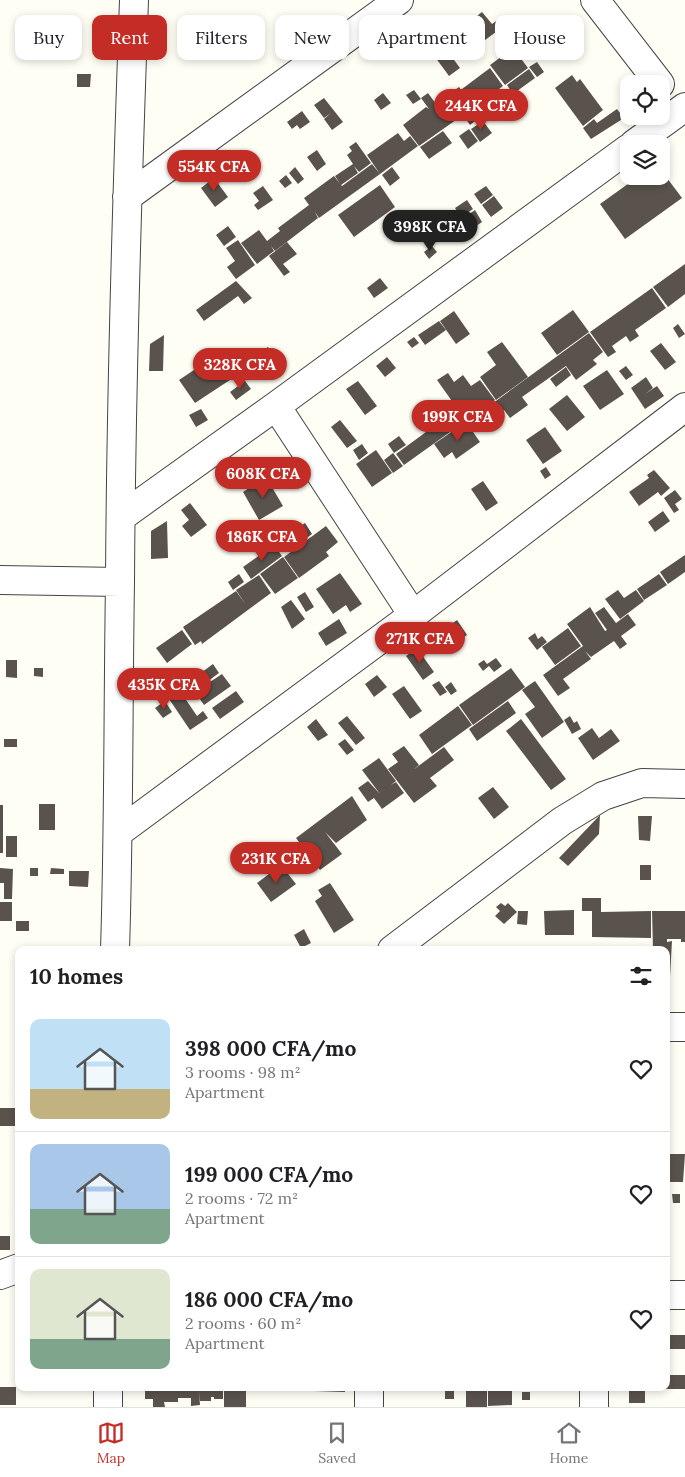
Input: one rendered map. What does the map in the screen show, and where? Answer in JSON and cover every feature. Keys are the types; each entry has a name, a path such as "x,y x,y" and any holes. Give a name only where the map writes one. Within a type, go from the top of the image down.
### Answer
{"street":[{"path":"115,946 127,197 134,0"},
{"path":"127,197 399,0"},
{"path":"574,0 599,3 653,75"},
{"path":"647,135 683,111 670,96"},
{"path":"121,517 620,155"},
{"path":"276,406 413,614"},
{"path":"118,832 413,614 685,407"},
{"path":"0,580 120,582"},
{"path":"397,946 562,820 603,796 642,783 685,784"},
{"path":"670,1027 685,1027"},
{"path":"0,1275 15,1269"},
{"path":"0,1288 15,1289"},
{"path":"670,1295 685,1295"},
{"path":"108,1391 108,1407"},
{"path":"368,1407 369,1391"},
{"path":"594,1391 594,1407"}],"building":[{"path":"485,16 492,24 495,22 495,33 485,40"},
{"path":"437,60 454,60 460,68 449,76"},
{"path":"497,60 522,60 528,68 505,85 490,65"},
{"path":"537,62 544,72 537,77 529,67"},
{"path":"490,68 503,86 475,107 462,89"},
{"path":"529,69 535,78 513,94 507,85"},
{"path":"77,74 91,74 90,87 77,87"},
{"path":"572,75 577,82 580,79 603,110 583,126 555,88"},
{"path":"459,87 480,117 470,125 463,115 419,146 403,125 426,107 429,109 421,98 428,93 436,104"},
{"path":"414,90 421,99 413,104 406,95"},
{"path":"383,93 391,103 381,110 374,100"},
{"path":"324,98 343,122 332,130 324,119 331,113 324,118 314,105"},
{"path":"617,109 620,113 620,121 591,139 583,128 594,119 597,123"},
{"path":"302,111 310,122 300,129 297,125 292,129 287,122"},
{"path":"483,121 492,133 480,142 471,129"},
{"path":"469,129 478,141 468,149 459,136"},
{"path":"443,131 452,143 429,159 420,147"},
{"path":"398,133 404,141 410,136 418,146 380,174 367,155"},
{"path":"356,142 371,163 359,172 354,166 358,173 341,185 335,176 353,164 347,155 352,151 349,147"},
{"path":"317,150 326,164 317,171 307,157"},
{"path":"372,164 380,174 319,218 315,212 318,218 275,251 271,246 274,251 257,264 241,243 259,230 267,241 280,231 278,228 309,205 304,198 334,176 342,186"},
{"path":"295,167 304,179 298,184 289,173"},
{"path":"392,167 400,178 390,186 382,175"},
{"path":"286,175 292,183 285,188 279,181"},
{"path":"214,178 228,197 215,207 201,188"},
{"path":"670,182 682,198 625,239 600,204 626,185 670,185"},
{"path":"380,185 395,207 354,237 338,215"},
{"path":"263,186 273,200 258,210 254,205 259,201 253,193"},
{"path":"486,186 493,195 481,204 474,194"},
{"path":"494,196 503,208 491,217 482,205"},
{"path":"467,200 473,209 461,217 455,208"},
{"path":"475,210 482,222 469,231 462,219"},
{"path":"228,226 236,237 224,246 216,235"},
{"path":"238,240 255,265 236,279 227,267 235,261 226,248"},
{"path":"287,242 297,254 283,264 290,272 284,276 269,256"},
{"path":"432,246 437,252 429,259 424,252"},
{"path":"685,264 685,294 668,307 653,287"},
{"path":"380,278 388,288 374,298 367,288"},
{"path":"236,281 252,298 244,304 238,296 204,321 196,310"},
{"path":"652,288 666,308 635,330 639,336 630,342 626,336 612,346 616,352 608,357 590,332"},
{"path":"573,310 589,332 557,355 541,333"},
{"path":"454,311 470,334 456,344 440,321"},
{"path":"439,321 446,330 425,345 418,335"},
{"path":"678,324 685,334 679,338 673,328"},
{"path":"589,333 603,352 593,360 597,364 576,380 566,366 522,397 528,405 510,418 504,410 474,432 467,422"},
{"path":"164,335 163,371 149,371 150,344"},
{"path":"414,337 419,343 412,348 407,342"},
{"path":"502,342 528,377 496,400 480,377 496,365 487,352"},
{"path":"661,343 676,362 665,370 650,351"},
{"path":"268,347 281,367 263,379 249,359"},
{"path":"224,350 239,374 195,403 179,380"},
{"path":"387,357 396,368 385,377 376,366"},
{"path":"626,366 633,375 626,380 619,371"},
{"path":"566,367 571,375 556,387 550,379"},
{"path":"607,370 624,394 600,410 583,386"},
{"path":"448,373 454,382 463,375 471,386 480,380 495,400 466,421 437,380"},
{"path":"646,377 653,388 645,394 657,386 664,396 645,409 631,388"},
{"path":"245,381 251,389 236,400 230,392"},
{"path":"358,381 377,406 365,415 346,389"},
{"path":"567,395 585,417 567,431 549,409"},
{"path":"449,401 464,422 404,465 396,454 426,432 419,423"},
{"path":"201,409 208,420 196,427 189,415"},
{"path":"340,420 357,441 347,448 331,427"},
{"path":"466,422 480,442 456,459 452,452 444,458 434,444"},
{"path":"545,427 562,451 543,464 526,440"},
{"path":"399,436 406,445 394,453 388,444"},
{"path":"362,444 368,453 359,460 353,450"},
{"path":"376,450 392,473 372,487 356,464"},
{"path":"393,453 403,466 393,473 384,460"},
{"path":"546,467 551,475 545,479 540,471"},
{"path":"654,470 670,488 661,496 658,492 639,506 629,492 649,478 647,475"},
{"path":"266,477 283,506 259,520 243,492"},
{"path":"483,481 498,503 486,511 471,489"},
{"path":"675,490 682,499 675,504 679,510 674,513 664,498"},
{"path":"190,503 207,525 191,537 182,526 189,520 181,510"},
{"path":"663,511 670,521 655,532 648,522"},
{"path":"167,521 168,558 151,559 151,531"},
{"path":"305,523 312,534 287,552 279,542"},
{"path":"326,526 338,542 326,552 329,556 299,578 284,557"},
{"path":"274,545 282,556 251,579 243,567"},
{"path":"685,555 685,572 668,584 660,572"},
{"path":"283,557 298,578 275,594 260,574"},
{"path":"340,573 362,604 350,612 346,605 333,614 316,589"},
{"path":"239,574 244,582 233,590 228,582"},
{"path":"659,574 667,585 644,600 637,589"},
{"path":"259,575 271,593 202,644 201,641 195,645 183,627 236,591 246,605 236,590"},
{"path":"618,590 624,598 636,590 644,601 620,619 605,599"},
{"path":"305,592 314,607 306,612 297,597"},
{"path":"291,600 305,619 292,629 281,607"},
{"path":"590,607 605,631 607,630 595,613 604,607 616,623 628,614 636,625 621,636 627,644 620,649 614,641 591,657 585,651 591,659 563,679 570,688 558,696 543,675 583,646 567,624"},
{"path":"339,619 347,633 326,646 318,633"},
{"path":"457,620 467,635 456,642 446,628"},
{"path":"568,628 581,646 555,665 542,647"},
{"path":"182,630 192,644 167,663 156,648"},
{"path":"535,633 538,639 542,636 547,642 537,650 528,638"},
{"path":"417,648 434,672 423,680 406,656"},
{"path":"496,658 502,666 494,672 489,666 483,671 478,664 484,660 487,664"},
{"path":"6,660 17,660 17,678 6,677"},
{"path":"213,664 219,673 193,692 187,683"},
{"path":"34,668 43,668 43,677 34,676"},
{"path":"511,668 525,687 473,725 459,705"},
{"path":"222,674 231,686 204,705 195,692"},
{"path":"377,675 387,687 374,697 365,684"},
{"path":"439,681 447,692 440,696 432,685"},
{"path":"535,681 564,722 542,738 525,714 535,707 522,690"},
{"path":"451,682 457,691 451,695 445,687"},
{"path":"404,686 422,711 410,719 392,694"},
{"path":"178,688 197,716 203,711 208,718 190,730 167,696"},
{"path":"236,691 244,702 220,719 212,708"},
{"path":"165,701 172,712 163,718 155,708"},
{"path":"508,701 516,713 477,741 469,729"},
{"path":"458,706 472,725 432,754 419,735"},
{"path":"347,716 365,738 356,745 338,723"},
{"path":"570,716 574,723 577,721 581,729 572,734 564,720"},
{"path":"316,719 328,735 318,741 307,727"},
{"path":"521,719 566,779 551,790 506,731"},
{"path":"592,728 599,738 611,729 620,741 593,760 578,738"},
{"path":"4,739 17,739 17,747 4,747"},
{"path":"345,739 354,750 347,755 338,744"},
{"path":"404,746 419,765 413,770 444,747 454,760 430,778 437,786 414,803 388,769 398,762 392,754"},
{"path":"379,758 396,781 391,785 396,782 404,793 382,809 374,798 368,802 358,788 368,781 380,794 362,770"},
{"path":"493,787 509,807 494,819 478,798"},
{"path":"352,796 367,820 336,843 325,832 342,854 320,870 296,838"},
{"path":"39,804 55,804 55,830 39,830"},
{"path":"0,805 3,805 3,853 0,853"},
{"path":"600,815 599,834 568,866 559,858"},
{"path":"638,816 652,816 650,841 639,840"},
{"path":"6,836 17,836 17,857 6,857"},
{"path":"281,865 296,884 271,902 257,883"},
{"path":"640,865 651,865 651,880 640,880"},
{"path":"0,868 13,869 12,899 4,899 4,883 0,883"},
{"path":"30,868 38,868 38,876 30,876"},
{"path":"51,868 64,869 64,874 50,874"},
{"path":"69,871 89,871 88,887 69,886"},
{"path":"330,883 354,920 334,933 315,901 322,896 318,890"},
{"path":"582,898 601,898 601,912 651,911 651,938 592,937 592,911 582,911"},
{"path":"0,902 12,902 12,921 0,921"},
{"path":"501,903 505,906 508,903 517,912 504,924 495,916 500,911 496,907"},
{"path":"574,910 574,935 545,935 544,911"},
{"path":"518,911 528,911 527,925 517,924"},
{"path":"652,911 685,911 685,942 681,942 681,939 667,939 667,942 672,941 670,977 670,946 653,946"},
{"path":"16,921 29,921 29,931 16,931"},
{"path":"304,929 311,943 300,946 294,935"},
{"path":"0,1108 15,1108 15,1126 0,1126"},
{"path":"670,1154 685,1154 683,1182 670,1182"},
{"path":"672,1194 680,1194 680,1203 673,1203"},
{"path":"0,1236 10,1236 10,1250 0,1250"},
{"path":"670,1335 685,1335 685,1349 670,1349"},
{"path":"670,1375 685,1375 685,1389 670,1389"},
{"path":"0,1387 15,1387 16,1405 0,1405"},
{"path":"145,1391 199,1391 200,1405 191,1406 191,1398 178,1398 178,1402 164,1402 165,1407 153,1407 153,1399 145,1399"},
{"path":"199,1391 223,1391 223,1399 211,1397 211,1401 200,1401"},
{"path":"224,1391 246,1391 246,1407 224,1407"},
{"path":"445,1391 454,1391 454,1399 445,1399"},
{"path":"466,1391 487,1391 487,1407 466,1407"},
{"path":"488,1391 512,1391 512,1405 488,1406"},
{"path":"629,1391 645,1391 645,1403 629,1403"},
{"path":"522,1392 530,1392 530,1400 522,1400"}]}
